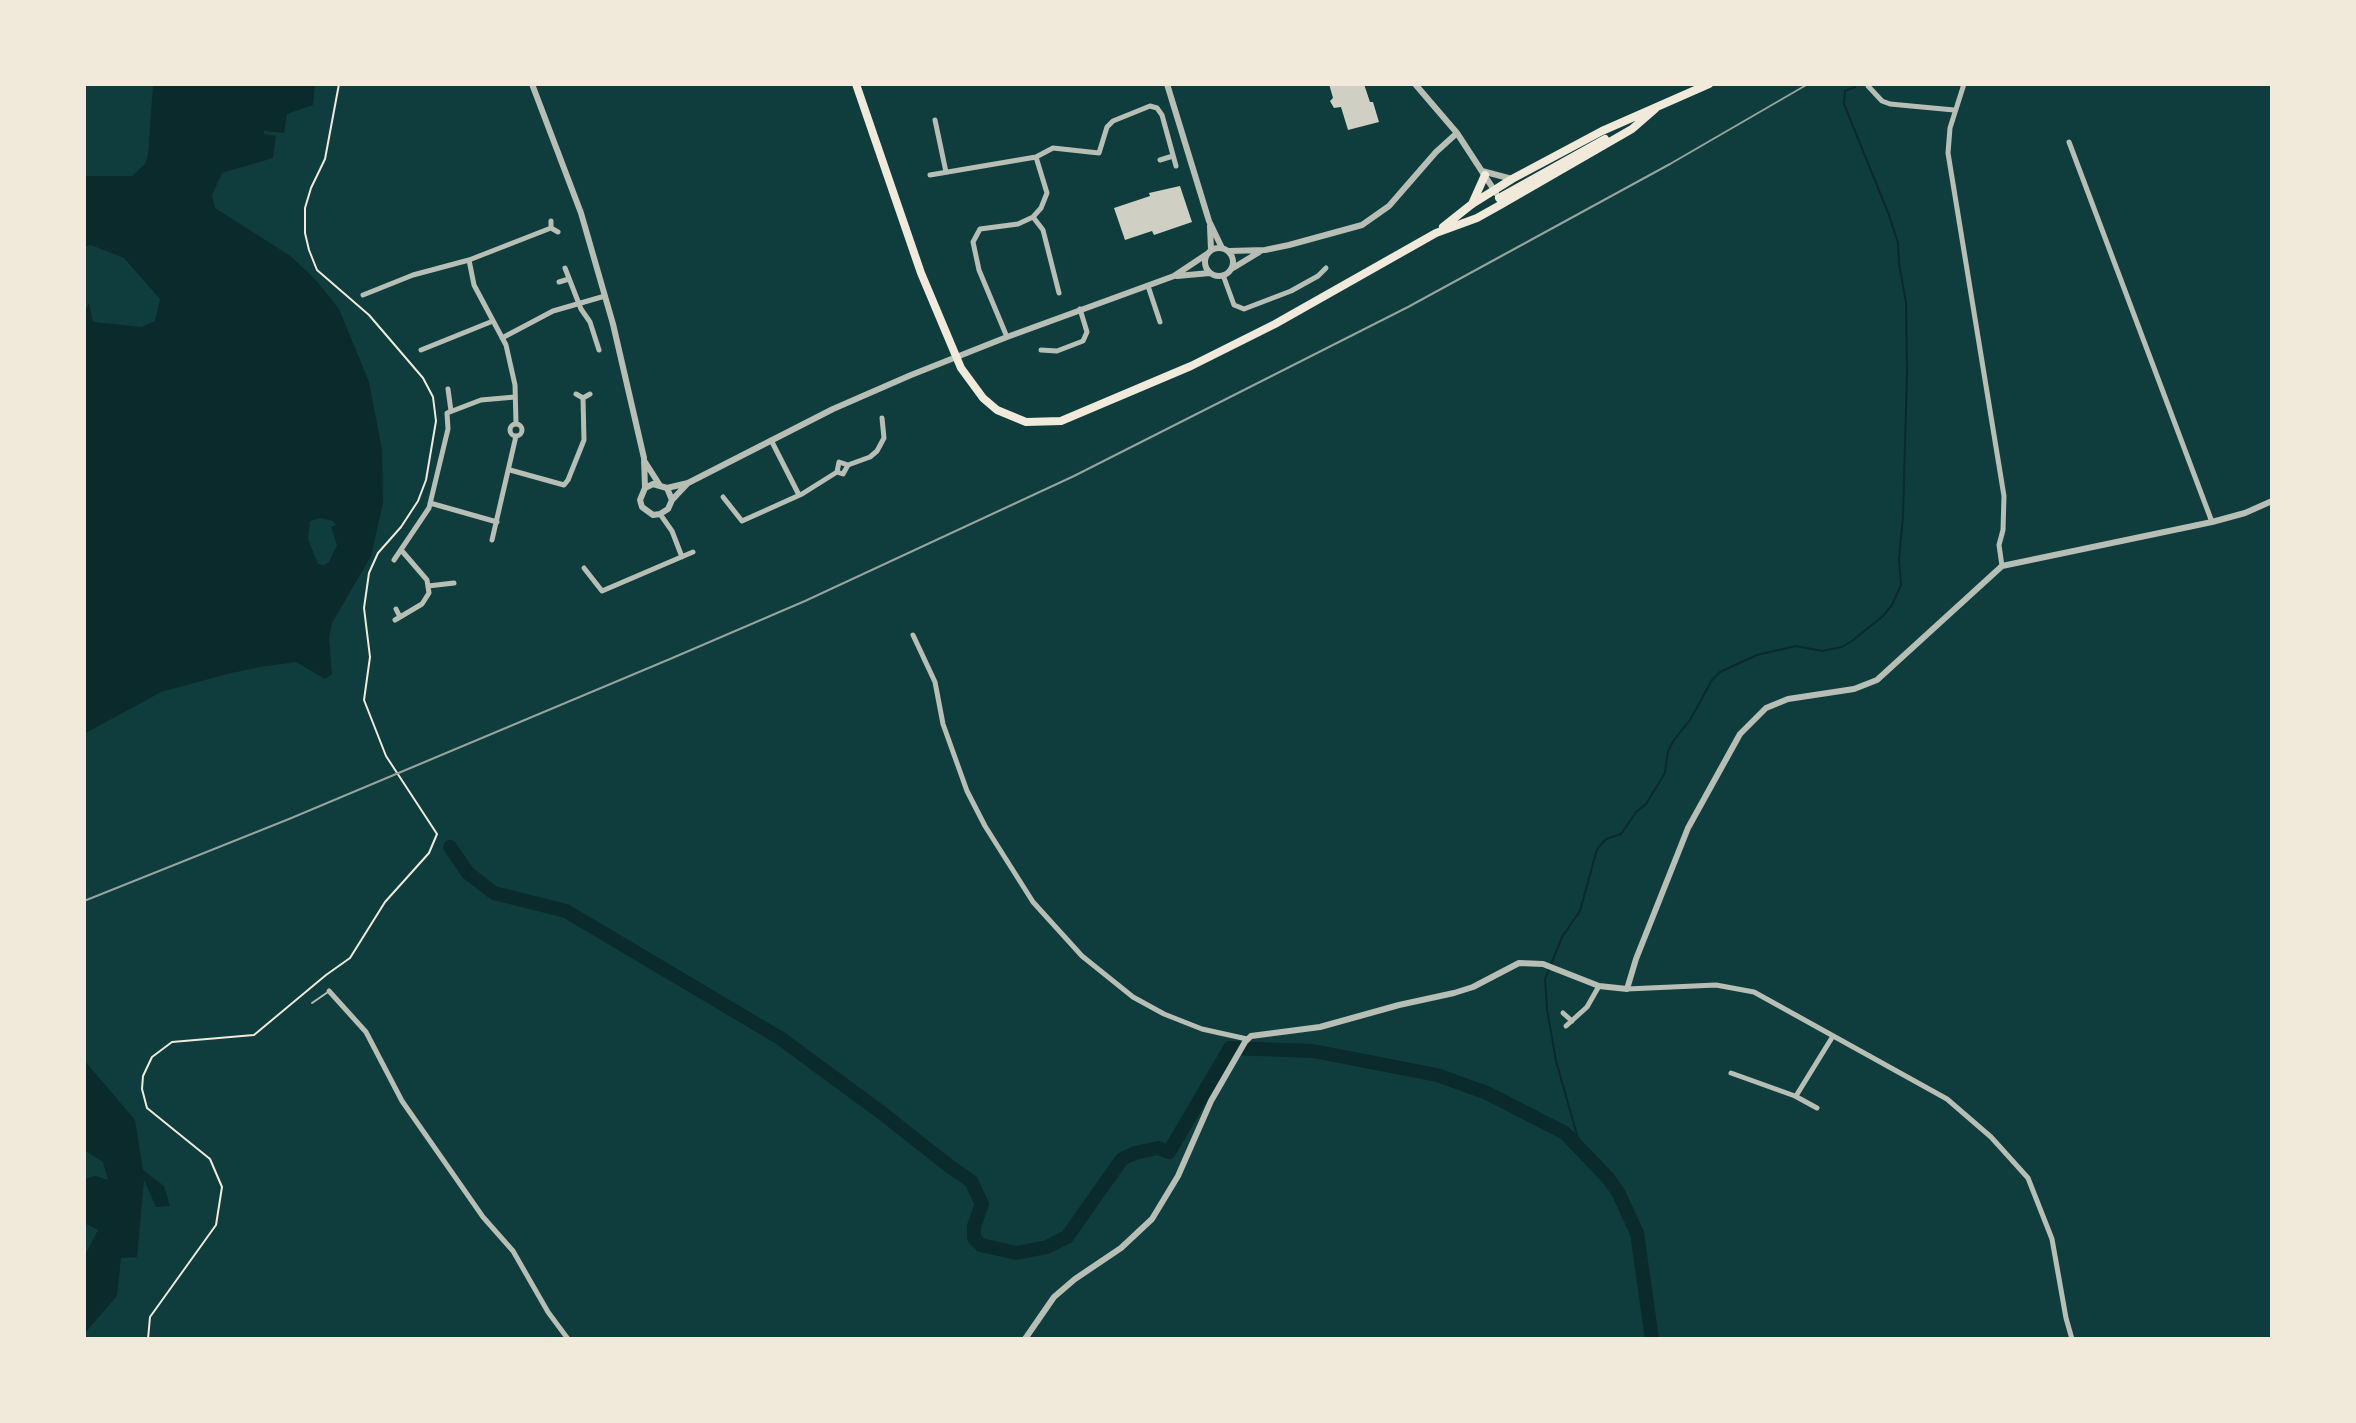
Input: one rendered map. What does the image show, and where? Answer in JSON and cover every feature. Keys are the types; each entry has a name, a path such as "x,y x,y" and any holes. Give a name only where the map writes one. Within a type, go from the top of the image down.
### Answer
{"highway":[{"path":"856,84 921,273 961,368 983,398 997,410 1026,422 1061,421 1191,366 1275,324 1436,233 1472,204 1498,198 1632,129 1655,109"},
{"path":"1436,233 1477,218 1512,179 1602,131 1709,84"},
{"path":"1472,204 1484,173"}],"street":[{"path":"532,84 575,195 605,296 644,458 642,507 653,515 660,514 668,509 688,483"},
{"path":"1167,84 1209,221 1233,259 1232,269"},
{"path":"1964,84 1954,110 1949,141 1950,169 2004,496 2003,530 1999,545 2002,566"},
{"path":"1419,86 1457,133 1498,198"},
{"path":"1868,86 1882,101 1890,104 1954,110"},
{"path":"930,175 1036,157 1053,148 1099,153 1107,127 1113,121 1150,106 1157,108 1162,115 1176,166"},
{"path":"935,120 946,172"},
{"path":"644,458 659,484 667,488 688,483 771,439 911,375 1174,276 1209,252 1225,249 1265,250 1311,240 1372,219 1389,206 1436,152 1457,133"},
{"path":"2069,142 2212,522"},
{"path":"1160,160 1173,156"},
{"path":"1007,337 979,270 973,242 980,229 1018,224 1033,217 1041,208 1047,193 1036,157"},
{"path":"1484,173 1512,179"},
{"path":"1033,217 1043,230 1059,293"},
{"path":"1209,221 1206,266 1211,273"},
{"path":"363,295 413,275 469,260 551,224 558,232"},
{"path":"1174,276 1223,275 1265,250"},
{"path":"469,260 474,285 502,338 515,385 516,423 510,431 516,436 492,540"},
{"path":"565,268 578,303 590,322 599,350"},
{"path":"1223,275 1234,305 1244,309 1291,291 1326,268"},
{"path":"559,282 569,279"},
{"path":"1148,286 1160,322"},
{"path":"502,338 553,311 605,296"},
{"path":"1041,350 1057,351 1083,341 1086,328 1080,309"},
{"path":"421,350 493,321"},
{"path":"448,389 451,411"},
{"path":"510,470 564,485 584,440 587,396 576,394"},
{"path":"394,560 430,503 448,429 447,413 481,400 515,397"},
{"path":"723,497 742,521 799,495 837,472 839,462 848,465 877,451 884,438 882,418"},
{"path":"771,439 799,495"},
{"path":"645,488 659,484"},
{"path":"667,488 672,500"},
{"path":"1627,989 1688,828 1732,746 1766,708 1788,699 1854,689 1877,680 2002,566 2212,522 2245,513 2272,501"},
{"path":"430,503 497,522"},
{"path":"660,514 672,531 682,557"},
{"path":"396,609 398,618 422,604 429,593 427,580 402,551"},
{"path":"584,568 602,591 693,552"},
{"path":"428,586 454,583"},
{"path":"913,635 935,682 943,724 967,791 985,826 1033,902 1082,956 1133,997 1202,1029 1246,1041"},
{"path":"1025,1339 1054,1297 1121,1248 1152,1219 1178,1176 1211,1101 1251,1036 1320,1027 1454,993 1519,963 1546,964 1599,986 1627,989 1716,985 1743,988 1769,999 1938,1091 2021,1167 2040,1204 2052,1239 2072,1339"},
{"path":"1566,1026 1587,1007 1599,986"},
{"path":"329,991 366,1032 402,1101 483,1217 513,1251 548,1312 568,1339"},
{"path":"1563,1013 1572,1021"},
{"path":"1795,1096 1833,1036"},
{"path":"1731,1073 1795,1096 1817,1108"}],"lane":[{"path":"312,1003 329,991"}],"path":[{"path":"148,1339 150,1317 216,1225 222,1187 210,1159 147,1108 142,1089 143,1076 152,1057 172,1042 254,1035 350,958 385,902 429,853 437,834 386,756 365,708 370,657 364,608 369,573 378,553 409,515 426,480 436,433 435,406 423,378 403,353 369,315 317,270 309,250 305,208 325,159 339,84"},
{"path":"326,975 329,991"}],"water":[{"path":"153,84 315,84 313,105 287,114 284,133 264,131 264,134 276,136 273,158 222,173 212,195 215,208 289,255 315,279 339,309 369,382 382,450 383,503 371,556 332,623 329,638 332,674 325,679 296,662 227,674 161,692 84,734 84,314 89,303 93,322 142,327 155,321 160,299 124,258 91,245 84,247 84,176 132,176 145,164","holes":["320,518 333,521 336,525 331,527 337,545 329,562 318,564 308,539 310,521"]},
{"path":"84,1060 135,1120 143,1170 164,1186 170,1206 156,1207 144,1180 137,1257 121,1258 117,1296 84,1334 84,1257 98,1230 84,1223 84,1179 96,1176 108,1180 103,1162 84,1150"}],"building":[{"path":"1329,84 1364,84 1379,122 1348,130 1341,107 1334,108 1330,101 1333,98"},
{"path":"1180,186 1192,222 1154,235 1152,231 1125,240 1114,208 1150,196 1149,193"}],"waterway":[{"path":"1581,1149 1556,1061 1545,979 1562,937 1580,911 1597,849 1606,839 1621,834 1637,811 1646,804 1665,773 1668,751 1674,740 1720,672 1757,655 1796,646 1822,651 1842,647 1883,616 1901,585 1899,559 1907,372 1906,302 1898,243 1844,104 1845,91 1855,87"},
{"path":"450,847 468,873 494,893 566,911 780,1038 882,1113 971,1181 982,1204 974,1226 974,1238 981,1245 1016,1253 1047,1247 1067,1237 1122,1159 1158,1148 1169,1152 1230,1048 1313,1051 1437,1075 1487,1093 1565,1133 1608,1178 1637,1233 1652,1339"}],"railway":[{"path":"84,901 289,819 670,659 805,601 1074,476 1408,307 1670,164 1808,84"}]}
